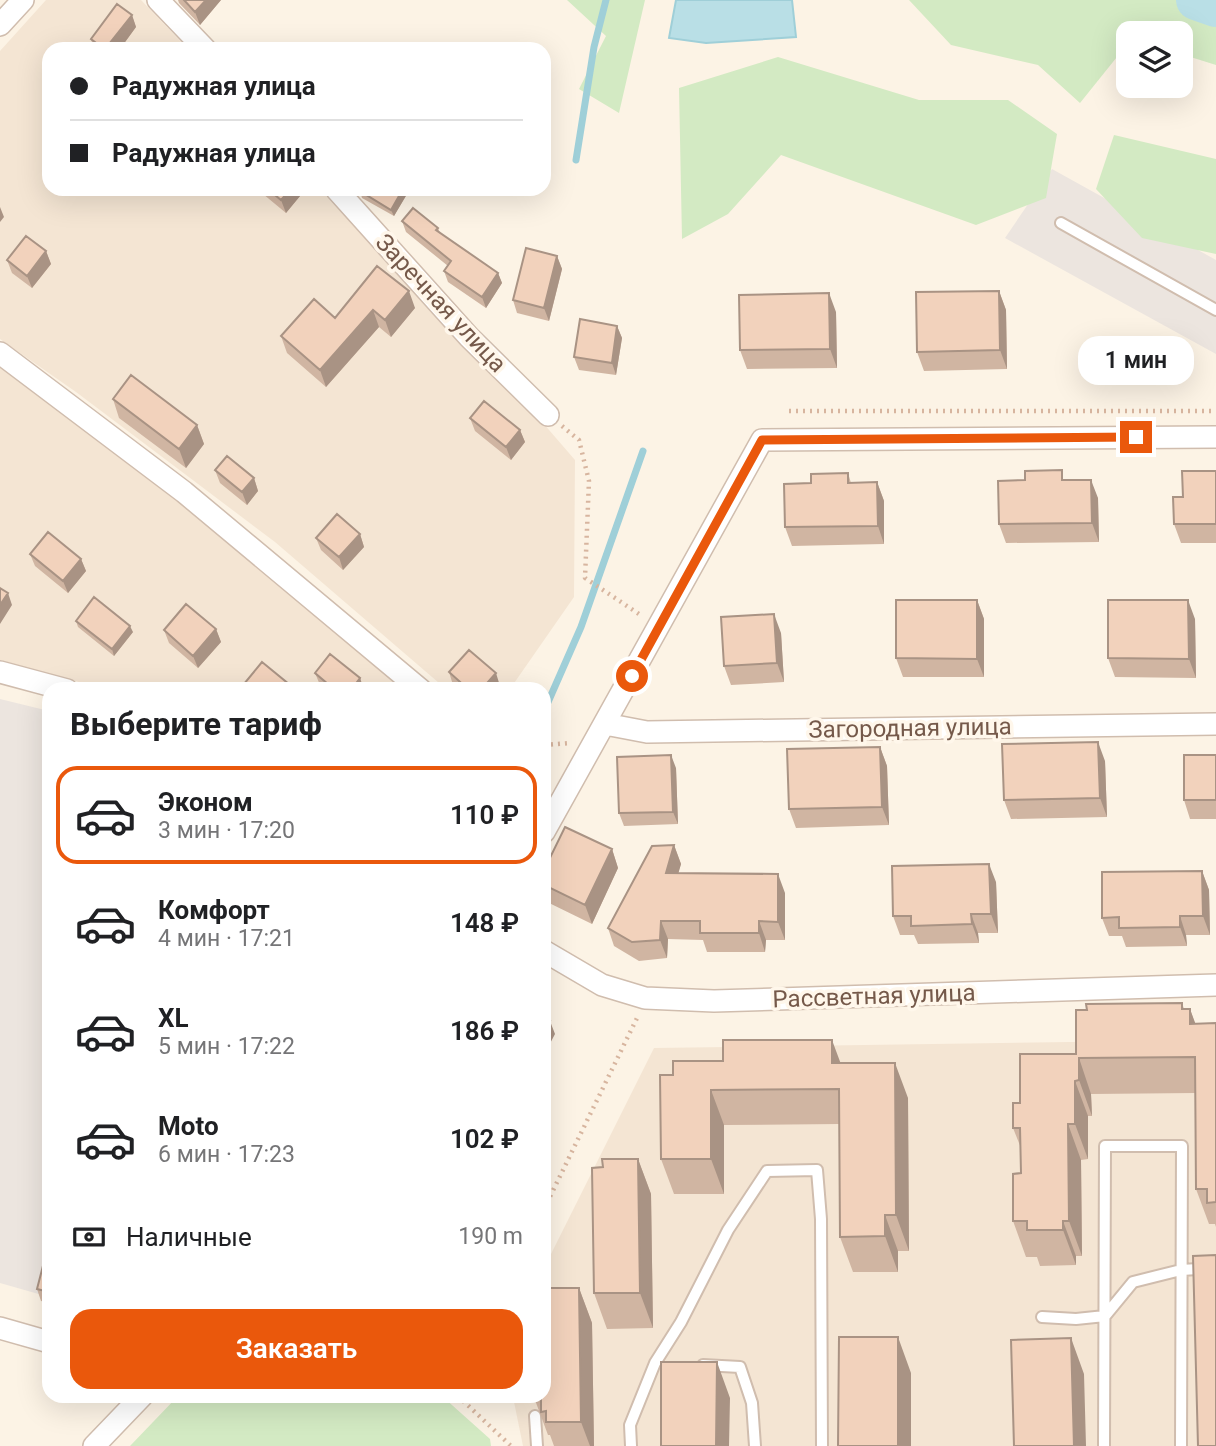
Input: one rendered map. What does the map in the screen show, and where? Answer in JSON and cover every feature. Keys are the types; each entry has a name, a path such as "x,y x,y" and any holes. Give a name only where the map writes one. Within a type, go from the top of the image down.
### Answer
{"street":[{"path":"0,25 23,0"},
{"path":"158,0 198,42"},
{"name":"Заречная улица","path":"342,196 469,337 548,415"},
{"path":"0,353 184,492 411,682"},
{"path":"551,819 762,440 1216,437"},
{"path":"0,673 42,684"},
{"name":"Загородная улица","path":"605,724 647,732 1216,724"},
{"name":"Рассветная улица","path":"551,954 602,985 645,998 713,1001 1216,985"},
{"path":"0,1328 42,1340"},
{"path":"94,1446 135,1403"}],"lane":[{"path":"1061,223 1216,310"},
{"path":"1104,1446 1105,1146 1182,1146 1181,1446"},
{"path":"631,1446 630,1425 655,1363 681,1322 728,1230 767,1171 817,1170 821,1219 822,1446"},
{"path":"1042,1317 1076,1319 1105,1316 1133,1282 1181,1270 1216,1268"},
{"path":"655,1363 668,1364"},
{"path":"693,1365 740,1367 751,1403 755,1446"},
{"path":"535,1416 537,1446"}],"path":[{"path":"789,411 1216,411"},
{"path":"548,415 579,440 589,481 585,578 659,627"},
{"path":"551,1195 631,1033 645,998"},
{"path":"465,1403 511,1446"}],"shaded area":[{"path":"46,0 141,0 181,42 42,42 42,196 326,196 543,423 575,460 574,597 515,682 438,682 275,542 76,392 0,339 0,51"},
{"path":"1052,169 1216,260 1216,354 1005,238"},
{"path":"0,365 88,424 397,682 79,682 0,660"},
{"path":"0,699 42,709 42,1295 0,1283"},
{"path":"1216,1040 1216,1446 523,1446 514,1403 551,1403 551,1254 654,1048"}],"green space":[{"path":"567,0 645,0 619,113 579,89 606,36"},
{"path":"909,0 1216,0 1216,65 1193,58 1193,21 1116,21 1116,58 1080,103 1038,65 951,45"},
{"path":"778,57 919,100 1008,100 1057,134 1046,198 976,225 781,155 728,214 682,239 679,88"},
{"path":"1114,135 1216,159 1216,254 1142,238 1096,189"},
{"path":"171,1403 450,1403 490,1439 491,1446 130,1446"}],"water":[{"path":"676,0 792,0 796,37 706,43 669,38"}],"building":[{"path":"184,0 206,0 195,12"},
{"path":"117,4 132,15 111,42 95,42 91,39"},
{"path":"368,196 399,196 391,210"},
{"path":"413,208 438,228 436,230 498,273 482,297 444,271 451,261 402,221"},
{"path":"26,236 46,251 27,276 7,260"},
{"path":"526,248 557,256 544,308 513,300"},
{"path":"377,266 409,291 385,320 373,310 320,370 281,336 314,299 335,318"},
{"path":"999,291 1000,350 917,352 916,292"},
{"path":"829,293 830,349 740,350 739,295"},
{"path":"580,319 617,326 612,363 574,357"},
{"path":"131,375 197,425 179,449 113,399"},
{"path":"484,401 520,430 506,447 470,418"},
{"path":"227,456 254,478 242,492 215,470"},
{"path":"1062,470 1062,480 1091,480 1092,523 999,524 998,481 1025,480 1025,471"},
{"path":"1182,471 1216,471 1216,524 1174,524 1173,497 1183,497"},
{"path":"848,473 848,483 877,482 878,526 785,527 784,484 811,483 811,474"},
{"path":"337,514 360,534 339,557 316,538"},
{"path":"48,532 81,559 63,581 30,554"},
{"path":"0,588 8,593 0,605"},
{"path":"94,597 130,626 112,649 76,621"},
{"path":"896,600 977,600 977,659 896,658"},
{"path":"1108,600 1188,600 1189,659 1108,658"},
{"path":"186,604 216,629 193,656 164,630"},
{"path":"774,614 777,663 724,666 721,617"},
{"path":"469,650 496,673 488,682 460,682 449,672"},
{"path":"330,654 360,678 357,682 326,682 315,673"},
{"path":"262,662 286,682 246,682"},
{"path":"1098,742 1100,798 1004,800 1002,744"},
{"path":"880,747 882,807 789,809 787,749"},
{"path":"671,755 673,812 619,813 617,757"},
{"path":"1184,755 1216,755 1216,800 1184,800"},
{"path":"565,827 612,849 585,905 551,888 551,856"},
{"path":"674,845 666,873 778,874 778,922 759,921 759,933 700,933 700,921 661,921 660,940 632,942 608,928 652,846"},
{"path":"989,864 991,914 971,914 972,924 911,926 911,916 893,916 892,866"},
{"path":"1202,871 1203,916 1180,916 1180,927 1119,928 1119,917 1102,918 1102,872"},
{"path":"1182,1003 1182,1009 1190,1009 1190,1024 1216,1023 1216,1202 1207,1203 1207,1189 1196,1189 1195,1057 1079,1058 1079,1080 1075,1081 1075,1124 1068,1124 1069,1221 1063,1221 1063,1230 1027,1230 1027,1221 1013,1221 1013,1174 1021,1173 1020,1128 1013,1128 1013,1103 1020,1103 1020,1054 1076,1054 1076,1010 1087,1010 1086,1004"},
{"path":"723,1040 832,1040 832,1063 895,1063 896,1215 885,1215 885,1236 840,1237 839,1089 711,1090 711,1159 661,1159 660,1075 673,1075 673,1061 723,1061"},
{"path":"602,1159 638,1159 640,1293 594,1293 592,1168 603,1167"},
{"path":"1216,1255 1216,1446 1198,1446 1193,1256"},
{"path":"42,1270 42,1290 37,1289"},
{"path":"551,1288 579,1288 581,1422 546,1422 546,1411 541,1412 541,1403 551,1403"},
{"path":"839,1337 898,1337 898,1446 838,1446"},
{"path":"1071,1338 1074,1446 1014,1446 1011,1340"},
{"path":"661,1362 717,1362 716,1446 661,1446"}],"waterway":[{"path":"576,160 594,47 606,0"},
{"path":"1196,0 1216,7"},
{"path":"551,695 581,627 643,451"}],"route":[{"path":"632,676 762,440 1136,437"}]}
